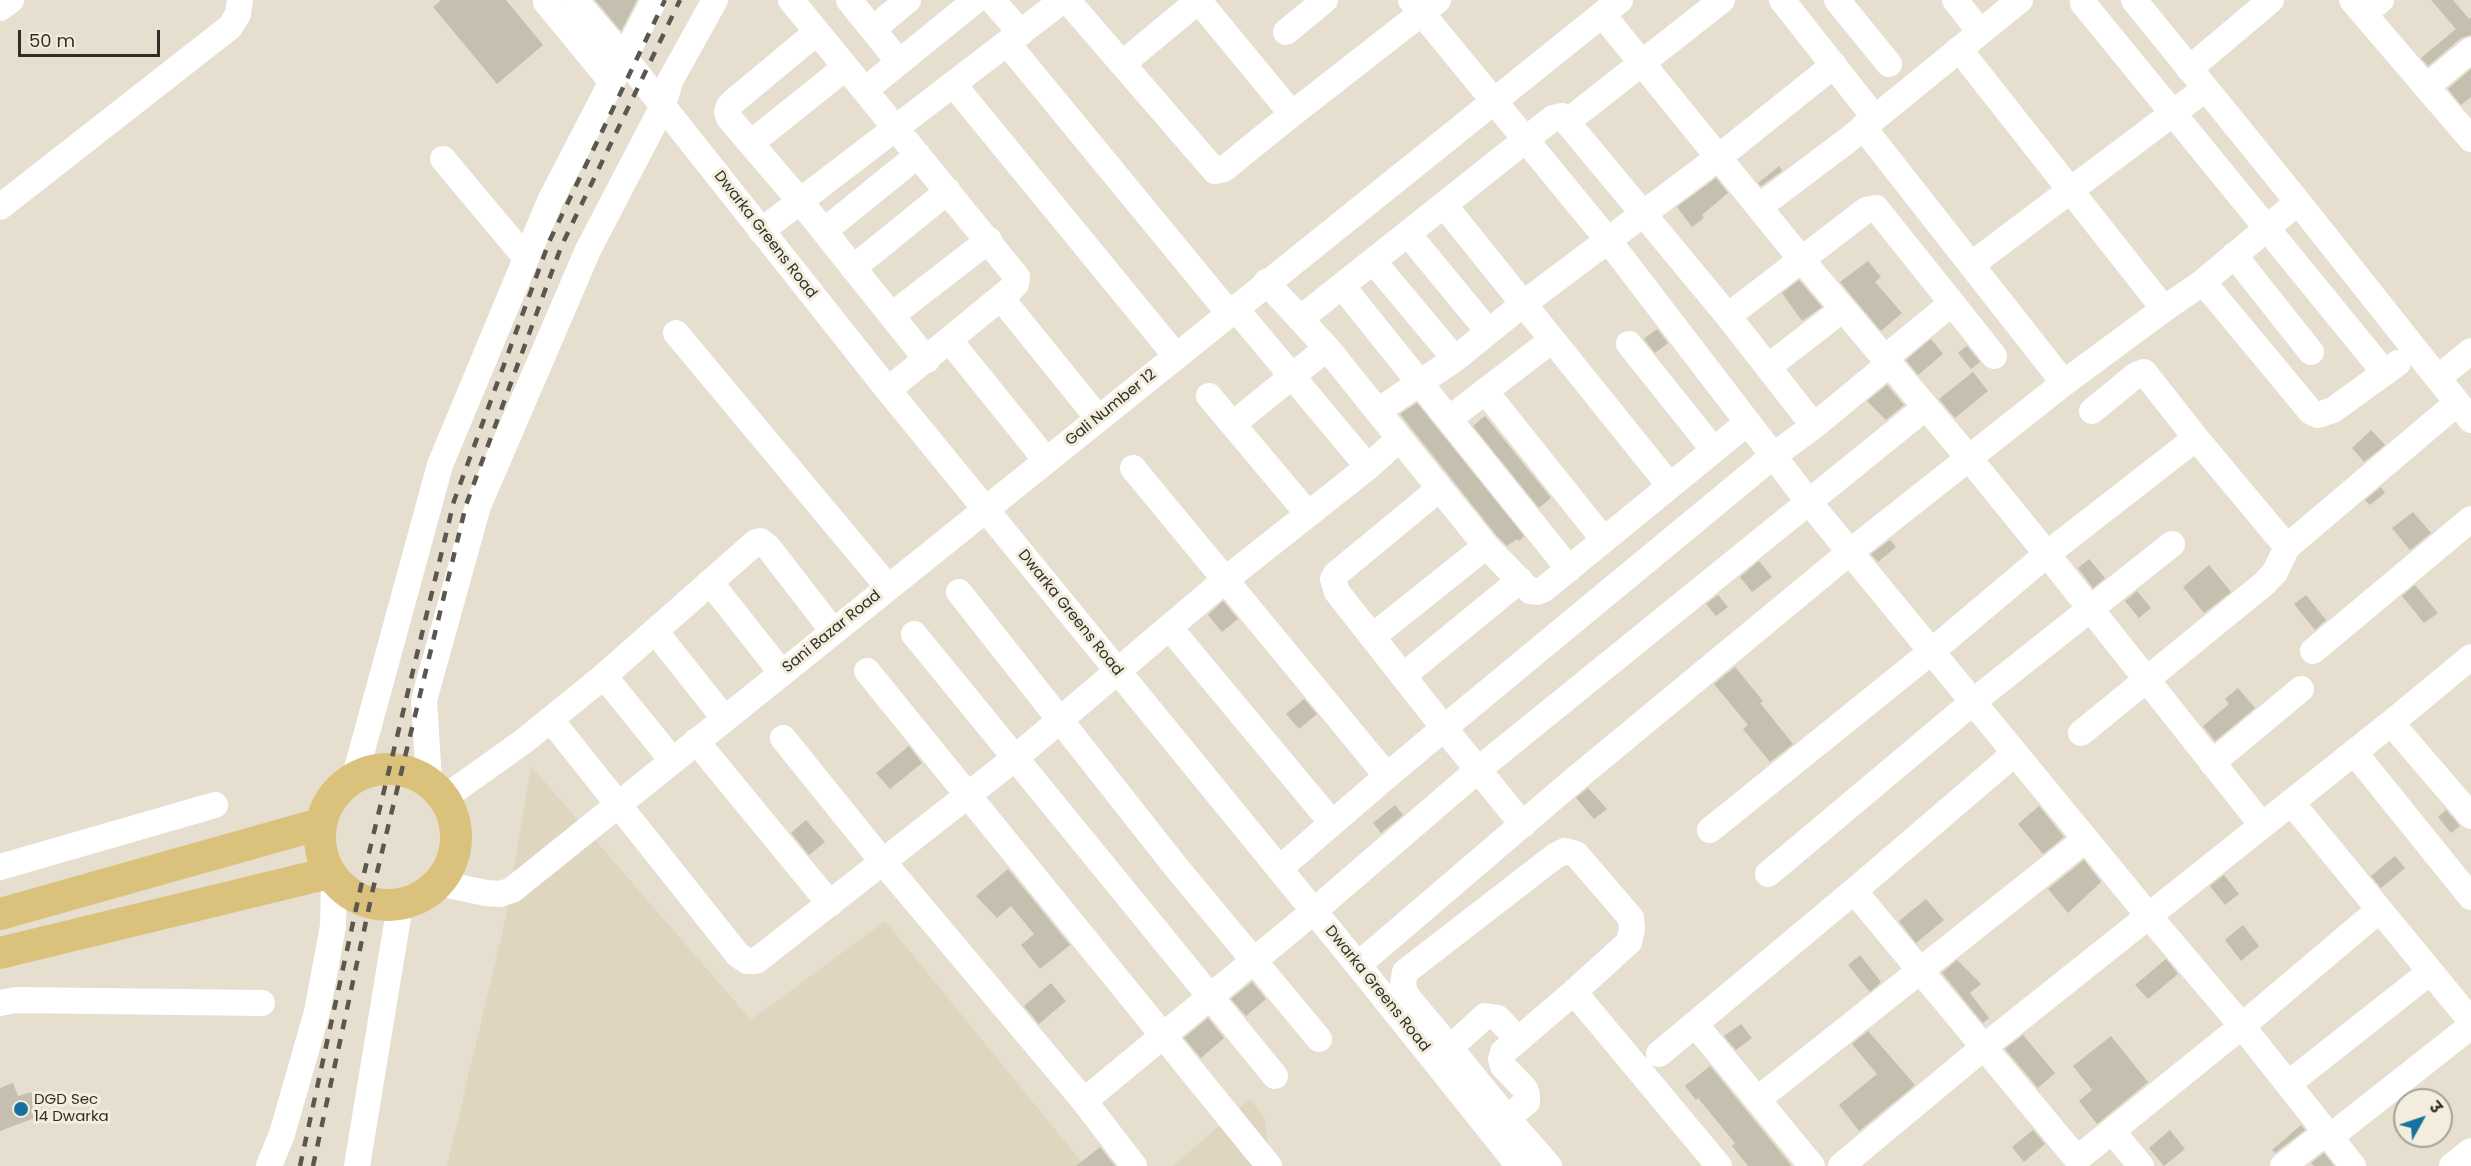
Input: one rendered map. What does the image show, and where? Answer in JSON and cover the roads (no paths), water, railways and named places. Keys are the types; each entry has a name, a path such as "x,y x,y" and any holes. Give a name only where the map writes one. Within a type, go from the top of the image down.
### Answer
{"main road":[{"path":"392,768 411,772 436,790 454,819 456,841 452,864 439,883 422,897 400,905 376,905 353,896 332,877 320,849 320,824 327,805 339,788 355,776 373,770 392,768"},
{"path":"0,914 320,824"},
{"path":"0,953 332,877"}],"street":[{"path":"0,8 10,0"},
{"path":"0,207 230,27 238,14 240,0"},
{"name":"Dwarka Greens Road","path":"575,0 624,57 888,390 1279,869 1358,965 1467,1085 1519,1166"},
{"path":"355,776 440,465 550,201 654,0"},
{"path":"715,0 670,81 663,106 588,250 478,506 424,700 436,790 551,720 750,546 760,541 768,547 833,631"},
{"path":"791,0 1017,277 1016,284 1001,298 888,390"},
{"path":"849,0 899,62"},
{"path":"873,29 908,0"},
{"path":"865,90 899,62 947,9 976,0"},
{"path":"992,0 1014,38 1232,311 1292,376 1368,467"},
{"path":"1286,32 1325,0"},
{"path":"1568,121 1722,0"},
{"path":"1782,0 1834,65 1869,122 1971,265 2064,383"},
{"path":"1837,0 1889,64"},
{"path":"1955,0 1980,32"},
{"path":"1759,207 2020,0"},
{"path":"2082,733 2265,583 2275,572 2287,547 2465,408 2414,350 2298,202 2134,0"},
{"path":"2188,69 2271,0"},
{"path":"761,231 1060,1 1122,64 1215,171 1224,169 1423,4 1494,101 1608,240 1808,501 2242,1026 2353,1166"},
{"path":"1122,64 1198,1 1292,114"},
{"path":"546,2 611,81"},
{"path":"2083,3 2385,373"},
{"path":"2366,5 2426,87 2471,139"},
{"path":"1611,7 1641,63 2047,554 2145,681 2262,825"},
{"name":"Gali Number 12","path":"1046,460 1611,7"},
{"path":"817,32 729,106 727,112 729,118 800,201 927,360"},
{"path":"1959,49 2164,309"},
{"path":"2426,87 2471,50"},
{"path":"1378,411 1455,359 1523,304 1719,157 1834,65"},
{"path":"751,143 846,67"},
{"path":"953,84 1176,356"},
{"path":"1971,265 2205,89"},
{"path":"1300,319 1557,116 1562,116 1728,316 1814,426"},
{"path":"824,231 918,155"},
{"path":"443,159 526,258"},
{"path":"853,268 948,191"},
{"path":"1358,965 1850,552 2064,383 2203,282 2298,202"},
{"path":"1444,205 1670,486"},
{"path":"1728,316 1866,210 1876,208 1994,356"},
{"path":"1408,234 1488,331"},
{"path":"892,315 988,240"},
{"path":"2234,255 2311,352"},
{"path":"1374,261 1455,359"},
{"path":"1266,282 1327,348 1486,546 1530,591 1537,592 1569,569 1747,423"},
{"path":"2203,282 2312,412 2318,415 2332,410 2414,350"},
{"path":"1342,286 1569,569"},
{"path":"1001,298 1098,418"},
{"path":"1279,869 1444,728 1773,456 1814,426 1952,303"},
{"path":"1768,367 1843,309"},
{"path":"676,333 888,587"},
{"path":"1449,419 1552,340"},
{"path":"950,341 1046,460"},
{"path":"1629,344 1713,449"},
{"path":"1233,424 1327,348"},
{"path":"2438,378 2471,351"},
{"path":"2092,411 2136,375 2144,372 2287,547"},
{"path":"1485,391 1604,540"},
{"path":"1209,396 1308,514"},
{"path":"1084,1101 1314,911 1479,769 1926,407"},
{"path":"1710,830 1932,651 2047,554 2196,438"},
{"path":"551,720 738,955 747,961 756,961 1014,759 1225,580 1368,467 1399,439"},
{"name":"Sani Bazar Road","path":"439,883 486,893 500,894 512,890 1046,460"},
{"path":"1133,468 1387,776"},
{"path":"1439,489 1336,574 1333,579 1336,592 1523,825"},
{"path":"2313,651 2471,519"},
{"path":"1768,874 1974,701 2172,544"},
{"path":"1372,637 1486,546"},
{"path":"1403,676 1520,580"},
{"path":"710,582 781,672"},
{"path":"959,592 1059,721 1319,1039"},
{"path":"1169,627 1332,823"},
{"path":"655,631 724,718"},
{"path":"914,634 1275,1076"},
{"path":"1840,1166 1984,1047 2471,657"},
{"path":"867,671 1269,1166"},
{"path":"604,676 672,760"},
{"path":"2212,763 2301,689"},
{"path":"2391,723 2471,816"},
{"path":"783,738 883,862 1084,1101 1134,1166"},
{"path":"696,741 830,904"},
{"path":"2354,752 2471,897"},
{"path":"1659,1054 2015,753"},
{"path":"2290,802 2471,1021"},
{"path":"0,867 215,805"},
{"path":"1757,1100 1919,969 2086,839"},
{"path":"1507,1118 1527,1102 1525,1089 1503,1066 1501,1059 1503,1052 1629,942 1632,929 1631,918 1576,854 1565,851 1555,856 1405,972 1403,983 1405,994 1450,1048 1467,1085 1507,1118 1549,1166"},
{"path":"269,1166 282,1134 317,1012 333,926 332,877"},
{"path":"1854,891 1984,1047 2072,1162 2242,1026 2379,910"},
{"path":"357,1166 400,905"},
{"path":"2288,1084 2430,972"},
{"path":"1574,992 1719,1166"},
{"path":"0,1003 16,1000 262,1004"},
{"path":"1450,1048 1485,1016 1498,1018 1518,1040"},
{"path":"1695,1024 1812,1166"},
{"path":"2283,1166 2328,1135 2471,1026"},
{"path":"2112,1131 2140,1166"},
{"path":"2452,1166 2471,1151"}],"railway":[{"path":"300,1166 361,886 454,501 549,242 665,0"},
{"path":"313,1166 373,889 466,505 561,247 680,0"}],"place":[{"name":"DGD Sec 14 Dwarka","path":"21,1109"}]}
